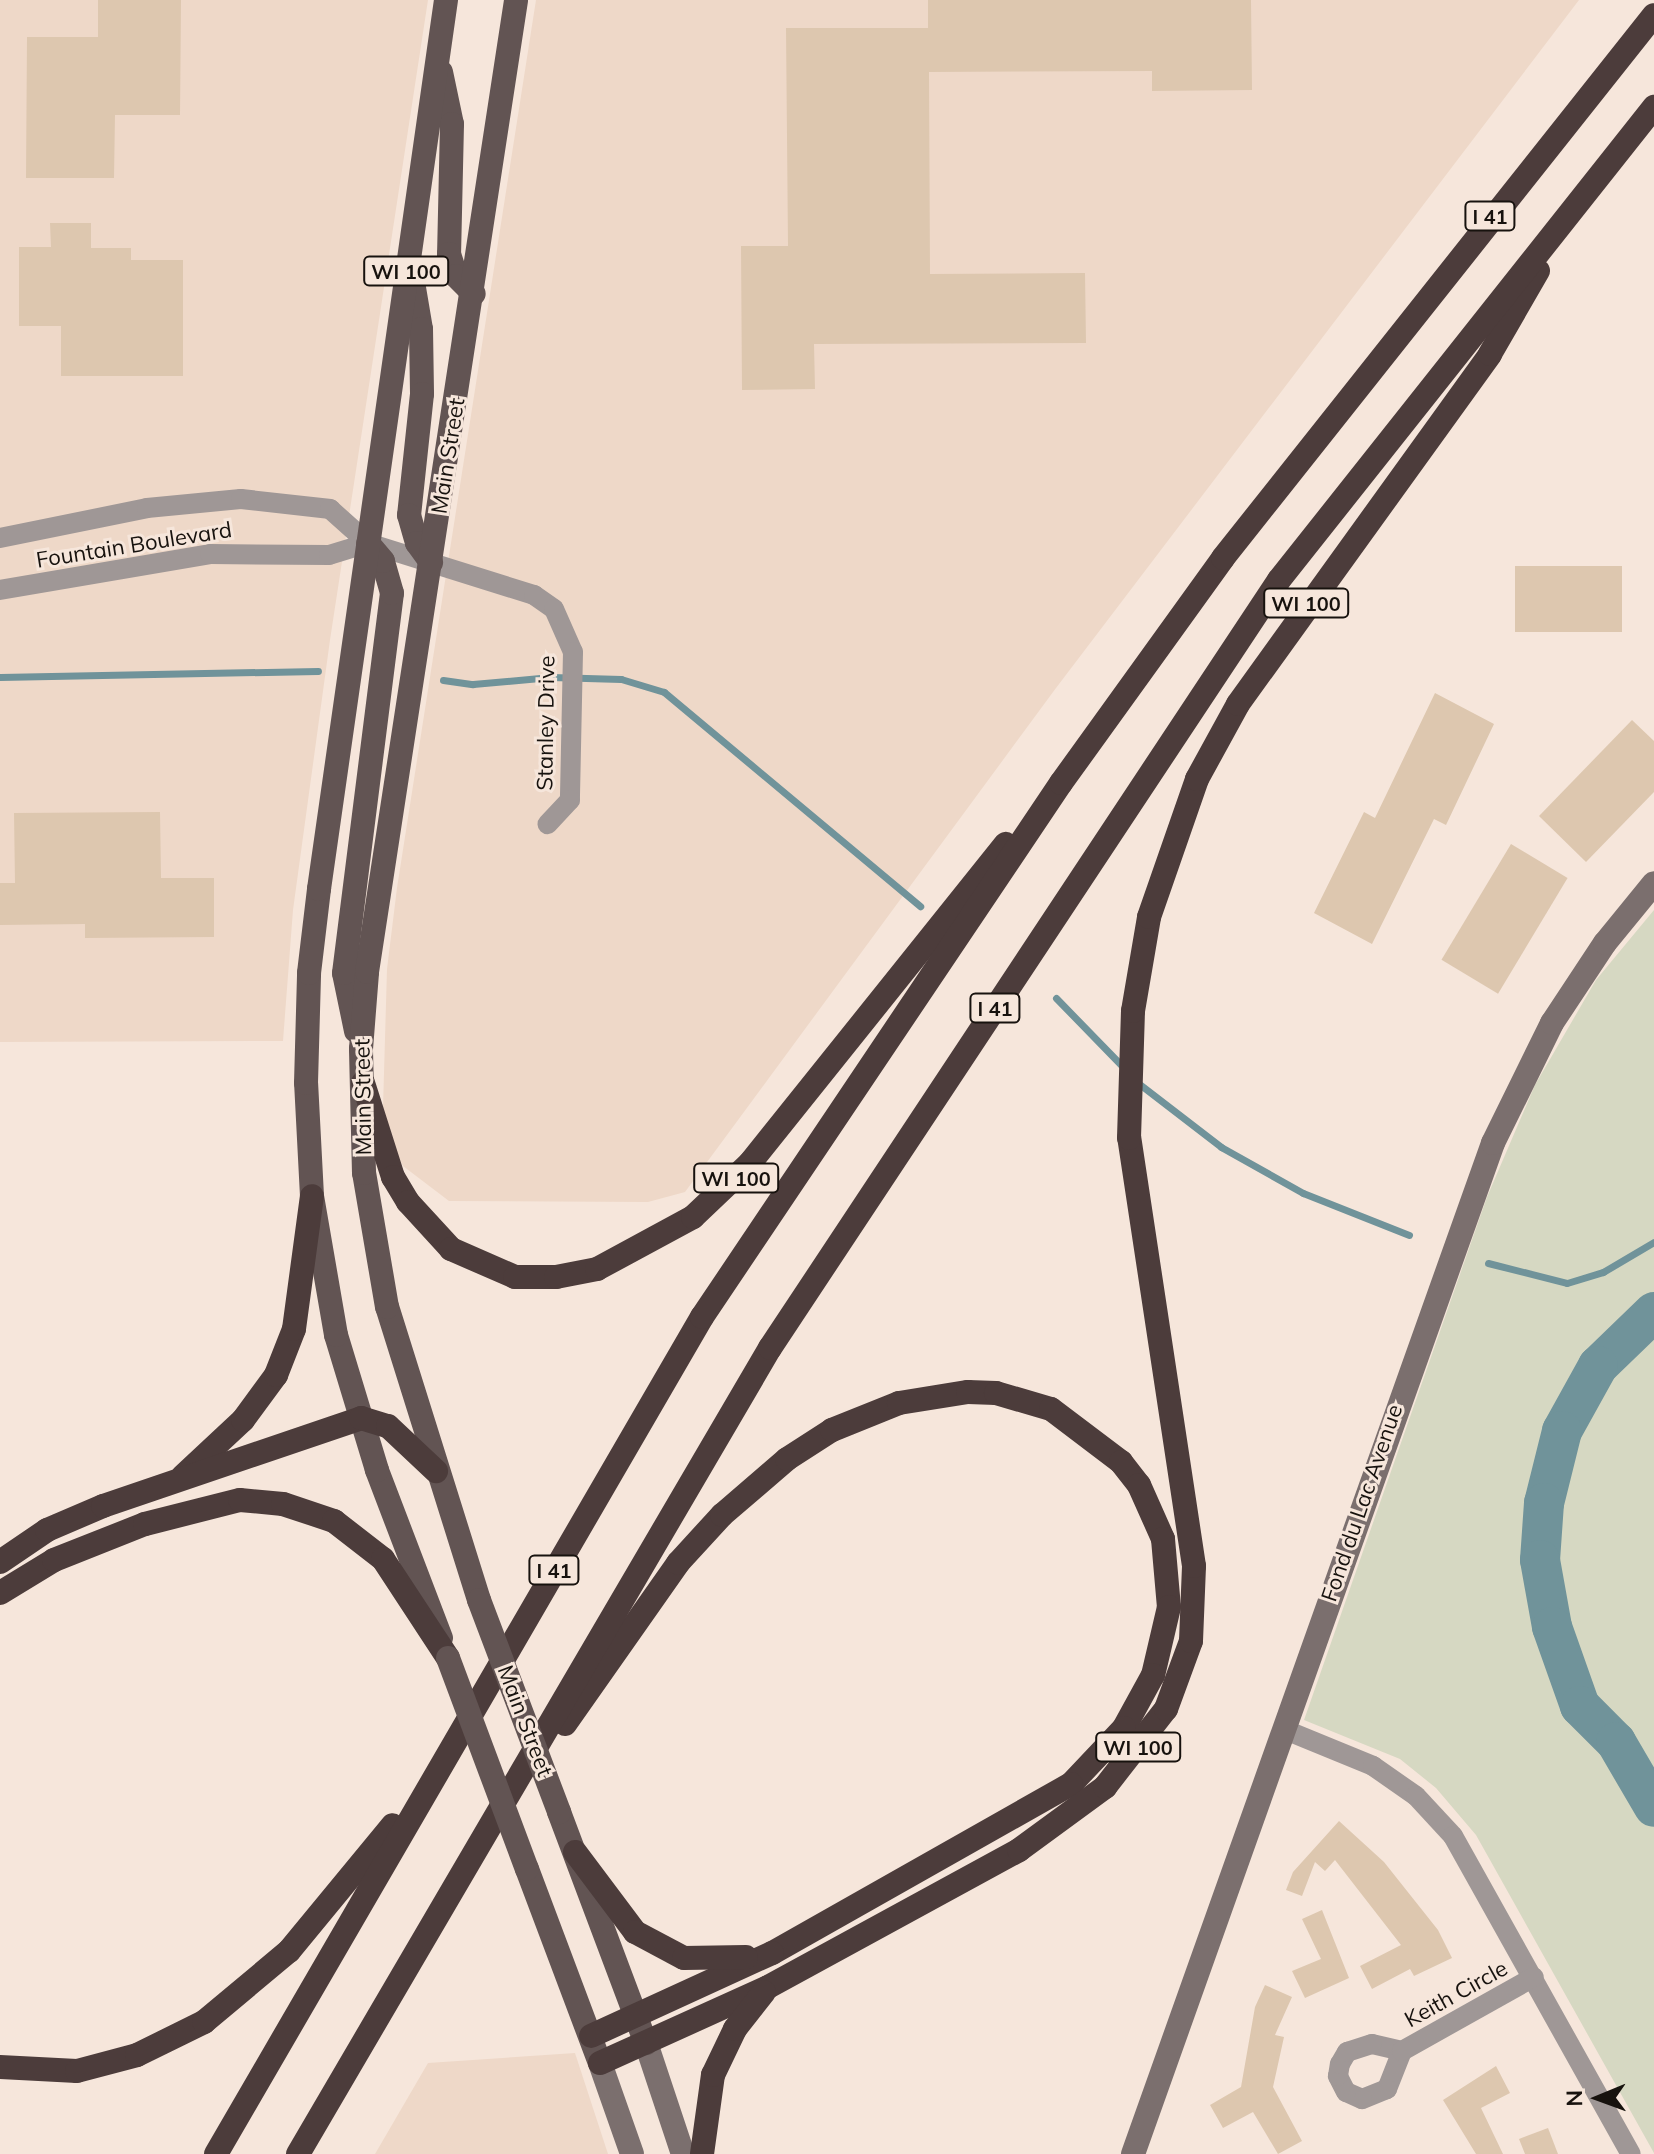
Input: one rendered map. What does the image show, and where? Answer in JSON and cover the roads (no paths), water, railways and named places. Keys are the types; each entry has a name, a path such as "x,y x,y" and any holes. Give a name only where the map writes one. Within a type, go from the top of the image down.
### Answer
{"highway":[{"name":"I 41","path":"216,2154 702,1317 1061,783 1223,558 1530,164 1654,15"},
{"name":"I 41","path":"298,2154 770,1348 1279,580 1654,107"},
{"name":"WI 100","path":"600,2063 768,1987 1019,1850 1086,1803 1122,1770 1176,1689 1191,1641 1194,1566 1137,1214 1129,1085 1130,1052 1149,917 1197,779 1238,704 1292,621 1490,354 1581,197"},
{"name":"WI 100","path":"363,1083 393,1177 408,1202 451,1249 515,1277 564,1276 608,1264 693,1217 750,1163 972,880 1061,783"},
{"path":"175,1483 243,1420 276,1375 294,1329 312,1196"},
{"path":"468,1860 678,1563 748,1490 787,1459 869,1413 931,1395 996,1393 1051,1409 1121,1462 1139,1485 1163,1539 1169,1607 1144,1698 1107,1751 1071,1784 772,1953 591,2036"},
{"path":"0,1562 47,1530 361,1418 388,1426 436,1471"},
{"path":"0,1593 54,1560 145,1524 240,1500 283,1504 334,1521 383,1559 448,1658"},
{"path":"0,2067 48,2073 108,2064 162,2045 204,2022 289,1951 437,1770"},
{"path":"575,1852 635,1932 671,1953 710,1961 772,1953"},
{"path":"702,2154 713,2075 735,2029 768,1987"}],"main road":[{"name":"WI 100","path":"446,0 309,973 306,1083 312,1196 336,1335 361,1418 600,2063"},
{"name":"Main Street","path":"516,0 474,294 367,972 361,1049 371,1224 387,1307 479,1600 646,2043"},
{"path":"438,54 452,124 449,254 456,276 474,294"},
{"path":"408,253 421,329 422,394 409,515 417,543 431,562"},
{"path":"361,1049 344,973 392,593 383,561 368,543"}],"street":[{"name":"Fountain Boulevard","path":"0,538 147,508 241,499 330,509 368,543"},
{"name":"Fountain Boulevard","path":"0,590 210,554 329,555 368,543"},
{"name":"Stanley Drive","path":"368,543 534,595 560,617 573,652 570,800 548,824"},
{"name":"Fond du Lac Avenue","path":"1133,2154 1493,1143 1552,1023 1605,943 1654,883"},
{"path":"1283,1729 1373,1766 1436,1815 1468,1858 1631,2154"},
{"name":"Keith Circle","path":"1402,2051 1534,1977"},
{"name":"Main Street","path":"646,2043 683,2154"},
{"path":"600,2063 632,2154"}],"waterway":[{"path":"0,677 318,671"},
{"path":"443,680 473,684 551,677 621,679 664,692 920,906"},
{"path":"1056,998 1124,1068"},
{"path":"1138,1083 1221,1147 1303,1193 1409,1235"},
{"path":"1488,1263 1567,1283 1603,1272 1654,1242"},
{"path":"1654,1312 1598,1366 1562,1431 1544,1503 1540,1560 1552,1627 1580,1706 1616,1742 1654,1807"}]}
